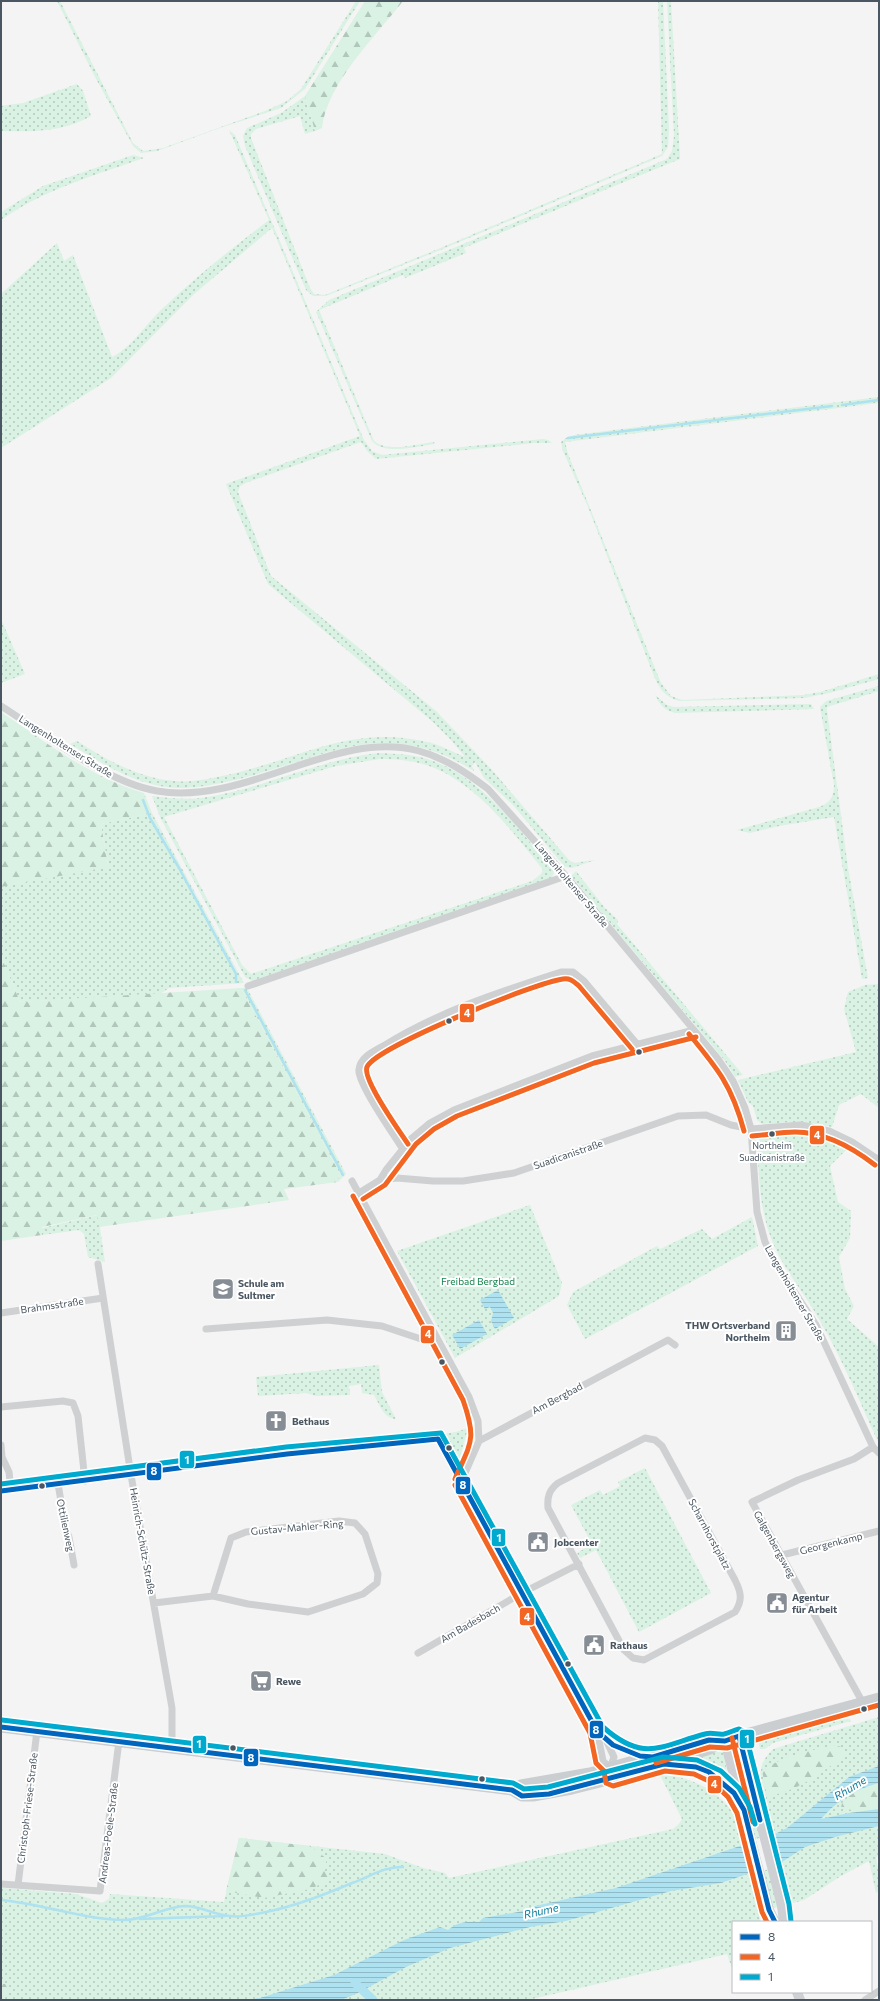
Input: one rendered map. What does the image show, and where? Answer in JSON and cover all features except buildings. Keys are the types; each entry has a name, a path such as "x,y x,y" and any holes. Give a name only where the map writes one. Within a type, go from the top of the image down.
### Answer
{"main road":[{"path":"1,1727 512,1790 521,1785 612,1773 664,1764 710,1749 739,1736 879,1698"},
{"path":"612,1773 653,1757 709,1740 725,1741"}],"street":[{"name":"Langenholtenser Straße","path":"1,706 97,768 133,784 158,791 195,792 225,788 356,750 384,747 420,751 451,764 488,789 566,876 718,1059 734,1081 741,1096 750,1129 757,1212 765,1242 774,1261 816,1325 873,1447 879,1453"},
{"path":"248,986 566,876"},
{"path":"402,1148 360,1079 358,1070 362,1059 402,1035 446,1013 471,1002 561,972 573,972 584,981 637,1044"},
{"path":"359,1193 380,1180 402,1148 430,1123 454,1110 592,1056 694,1030"},
{"name":"Suadicanistraße","path":"380,1180 397,1178 433,1181 462,1181 514,1173 678,1116 706,1115 731,1125 750,1129 801,1125 829,1131 852,1142 879,1160"},
{"path":"352,1181 473,1406 478,1421 479,1441 461,1482 597,1731 613,1745 634,1754 653,1757"},
{"name":"Heinrich-Schütz-Straße","path":"98,1264 131,1475 172,1708 172,1748"},
{"name":"Brahmsstraße","path":"1,1313 103,1298"},
{"path":"206,1329 327,1320 382,1326 440,1345"},
{"name":"Am Bergbad","path":"479,1441 668,1340 675,1345"},
{"path":"1,1407 63,1401 73,1403 78,1416 85,1481"},
{"name":"Scharnhorstplatz","path":"651,1438 662,1446 738,1585 741,1599 735,1612 648,1658 637,1660 628,1655 624,1650 579,1564 548,1508 548,1496 550,1490 558,1483 639,1440 651,1438"},
{"name":"Ottilienweg","path":"1,1491 287,1454 438,1439 461,1482"},
{"path":"1,1445 2,1457 10,1472 11,1490"},
{"name":"Galgenbergsweg","path":"863,1703 752,1502 798,1480 854,1459 873,1447"},
{"name":"Ottilienweg","path":"58,1484 74,1565"},
{"name":"Gustav-Mahler-Ring","path":"154,1603 213,1596 248,1604 308,1612 363,1594 377,1583 378,1574 365,1534 354,1523 338,1521 246,1532 231,1538 213,1596"},
{"name":"Georgenkamp","path":"782,1555 879,1531"},
{"path":"522,1593 579,1564"},
{"name":"Am Badesbach","path":"418,1653 522,1593"},
{"name":"Christoph-Friese-Straße","path":"18,1885 37,1731"},
{"path":"597,1731 603,1761 612,1773"},
{"path":"739,1736 782,1906 784,1921"},
{"path":"606,1740 614,1758 612,1773"},
{"name":"Andreas-Poele-Straße","path":"18,1885 100,1891 119,1741"},
{"path":"725,1741 769,1910 774,1921"},
{"path":"664,1764 696,1767 709,1772 734,1793 744,1810"},
{"path":"1,1884 18,1885"},
{"path":"865,2000 879,1991"}],"green space":[{"path":"57,1 60,1 133,143 143,151 163,148 265,111 287,101 301,89 356,1 360,1 305,89 281,108 157,151 141,153 133,146 95,77"},
{"path":"365,1 403,1 354,61 343,77 333,94 326,111 322,128 315,131 305,96"},
{"path":"658,1 663,1 669,129 668,147 662,156 443,249 326,296 313,296 306,290 245,146 243,136 247,128 281,113 305,96 315,131 305,134 300,116 256,129 251,134 251,138 310,288 314,294 325,295 662,154"},
{"path":"667,1 671,1 680,159 464,248 466,253 405,278 403,275 319,310 374,441 380,445 395,447 434,442 435,444 402,449 378,446 372,441 316,312 329,300 667,159 672,151 674,136"},
{"path":"77,84 83,91 91,116 70,125 48,130 1,131 1,106 23,103"},
{"path":"229,130 235,135 364,440 372,451 382,455 543,439 552,443 534,443 376,459 368,452 361,442 248,482 240,486 238,492 271,576 436,711 492,770 569,860 574,863 595,860 572,868 565,867 513,805 484,778 475,762 472,766 474,771 441,754 411,745 382,743 354,746 327,752 235,780 209,785 175,788 140,781 128,776 70,744 77,741 99,755 123,767 148,776 174,781 207,779 240,772 333,744 356,739 379,737 404,738 431,743 465,757 452,741 433,722 268,584 226,484 360,436 272,228 193,295 111,378 1,448 1,294 57,243 64,261 73,255 112,357 119,353 132,342 162,309 228,252 269,220"},
{"path":"133,155 144,158 70,184 35,200 1,220 1,212 43,186"},
{"path":"879,397 879,403 565,442 568,454 661,683 671,696 682,700 804,695 820,692 879,674 879,679 829,693 804,698 680,701 669,697 659,686 654,676 588,507 563,451 561,442 574,435"},
{"path":"1,619 25,674 1,683"},
{"path":"879,686 879,691 827,707 848,868 868,978 862,979 834,817 779,826 750,833 737,830 819,807 826,804 831,799 834,785 820,707 826,701"},
{"path":"655,695 667,705 674,707 811,704 814,709 675,713 662,706"},
{"path":"1,712 87,769 124,786 144,793 152,813 101,824 108,867 1,887"},
{"path":"379,753 413,756 433,761 451,769 469,780 485,793 514,823 554,871 552,878 252,981 245,977 160,817 152,796 189,799 224,794 334,761","holes":["380,759 423,764 441,771 458,781 490,807 543,870 541,874 532,881 251,974 242,965 164,817 336,766"]},
{"path":"152,813 244,983 169,988 160,994 20,1002 1,956 1,887 108,866 101,824"},
{"path":"576,871 605,908 618,920 617,924 743,1075 735,1077 725,1061 571,876"},
{"path":"1,956 20,1002 241,988 339,1172 338,1182 284,1189 289,1200 99,1227 97,1215 42,1227 42,1235 1,1241"},
{"path":"879,984 879,1108 861,1094 839,1105 832,1127 797,1122 762,1124 757,1120 753,1106 748,1102 738,1080 856,1052 844,1009 848,992 865,985"},
{"path":"241,988 247,988 346,1174 338,1182 339,1172"},
{"path":"777,1132 823,1137 840,1143 848,1148 830,1166 838,1202 851,1211 850,1238 839,1257 845,1289 854,1306 847,1319 879,1347 879,1444 836,1351 814,1311 781,1260 767,1226 760,1190 757,1142 759,1138"},
{"name":"Freibad Bergbad","path":"530,1205 562,1283 559,1296 455,1358 397,1251"},
{"path":"98,1215 105,1262 88,1257 84,1234 79,1230 42,1235 42,1228"},
{"path":"752,1217 758,1246 585,1339 567,1305 573,1292 657,1246 660,1249 702,1229 712,1239"},
{"path":"379,1365 382,1392 396,1419 385,1414 374,1395 362,1393 361,1384 349,1386 350,1395 316,1396 306,1393 258,1396 256,1377"},
{"path":"468,1428 459,1461 457,1461 443,1434"},
{"path":"645,1468 711,1593 639,1632 596,1550 580,1558 577,1553 592,1544 571,1505 600,1490 603,1495 620,1486 618,1482"},
{"path":"879,1717 879,1854 876,1858 879,1874 879,1891 876,1893 869,1861 841,1876 804,1900 759,1912 760,1921 732,1921 732,1968 727,1954 528,2000 1,2000 1,1888 76,1894 102,1903 109,1899 110,1894 224,1902 239,1838 385,1854 423,1868 445,1873 449,1878 673,1829 682,1819 660,1775 682,1778 702,1785 719,1797 734,1813 744,1810 734,1761 738,1760 751,1808 767,1804 761,1782 761,1769 767,1756 773,1749"},
{"path":"850,1719 851,1721 773,1743 765,1749 760,1749 758,1741 790,1729 815,1723"},
{"path":"834,1745 845,1748 845,1756 808,1781 778,1794 767,1796 762,1770 779,1761"},
{"path":"723,1750 729,1782 709,1768 687,1760"},
{"path":"753,1756 757,1761 754,1777 750,1757"},
{"path":"710,1777 727,1792 733,1801 732,1802 709,1782"},
{"path":"879,1783 879,1809 864,1812 841,1808 842,1803 857,1789"},
{"path":"239,1838 310,1846 327,1859 324,1870 330,1880 310,1889 264,1898 226,1891"},
{"path":"1,1984 5,1984 10,1992 3,2000 1,2000"}],"water":[{"path":"498,1290 514,1318 495,1329 491,1321 493,1313 490,1307 485,1309 480,1300"},
{"path":"479,1320 487,1334 460,1349 452,1335"},
{"name":"Rhume","path":"879,1766 879,1783 847,1796 821,1819 879,1809 879,1826 835,1837 805,1847 782,1862 721,1883 671,1891 566,1921 530,1927 450,1948 406,1967 358,1993 341,2000 245,2000 260,1998 334,1975 404,1940 440,1927 448,1930 455,1925 462,1923 479,1922 483,1918 518,1912 535,1906 616,1888 775,1834 787,1828 849,1777"}],"pier":[{"path":"774,1832 782,1864 750,1876 741,1845"}],"waterway":[{"path":"842,405 879,400"},
{"path":"568,438 832,406"},
{"path":"143,800 150,818 179,868 236,974 236,982"},
{"path":"245,990 343,1175"},
{"path":"1,1900 108,1919 124,1920 139,1918 185,1906 197,1907 218,1914 243,1916 277,1910 331,1892 383,1870 403,1867"},
{"path":"140,1919 225,1916"},
{"path":"355,1983 373,2000"}],"transit line":[{"name":"4","path":"408,1144 390,1118 370,1082 367,1067 377,1058 397,1045 458,1017 523,991 547,983 568,979 579,986 632,1049"},
{"name":"4","path":"689,1034 723,1079 734,1102 744,1131"},
{"name":"4","path":"363,1199 385,1185 416,1144 434,1129 457,1116 594,1063 696,1037"},
{"name":"4","path":"752,1136 784,1132 817,1135 848,1147 875,1165"},
{"name":"4","path":"353,1196 463,1400 471,1433 465,1457 455,1479"},
{"name":"1","path":"1,1484 286,1447 441,1433 603,1727 617,1738 630,1745 641,1748 664,1747 708,1733 724,1734 739,1729 745,1732 789,1904 791,1921"},
{"name":"8","path":"1,1491 287,1454 438,1439 597,1731 613,1745 640,1756 653,1757 709,1740 725,1741 739,1736"},
{"name":"4","path":"455,1485 590,1733 596,1763 604,1771 606,1783 613,1786 665,1771 694,1774 713,1783 728,1797 737,1813 762,1912 766,1921"},
{"name":"4","path":"656,1763 710,1747 727,1748 879,1705"},
{"name":"1","path":"2,1720 513,1783 524,1789 548,1787 663,1757 697,1760 721,1771 739,1788 750,1807 755,1824"},
{"name":"8","path":"1,1727 512,1790 522,1796 549,1794 664,1764 696,1767 709,1772 734,1793 744,1810 769,1910 774,1921"},
{"name":"8","path":"739,1736 760,1820"},
{"name":"4","path":"732,1738 753,1822"}],"place":[{"name":"Northeim Suadicanistraße","path":"772,1134"},
{"name":"Schule am Sultmer","path":"223,1289"},
{"name":"THW Ortsverband Northeim","path":"786,1331"},
{"name":"Bethaus","path":"276,1421"},
{"name":"Jobcenter","path":"538,1542"},
{"name":"Agentur für Arbeit","path":"777,1603"},
{"name":"Rathaus","path":"594,1645"},
{"name":"Rewe","path":"261,1681"}]}
